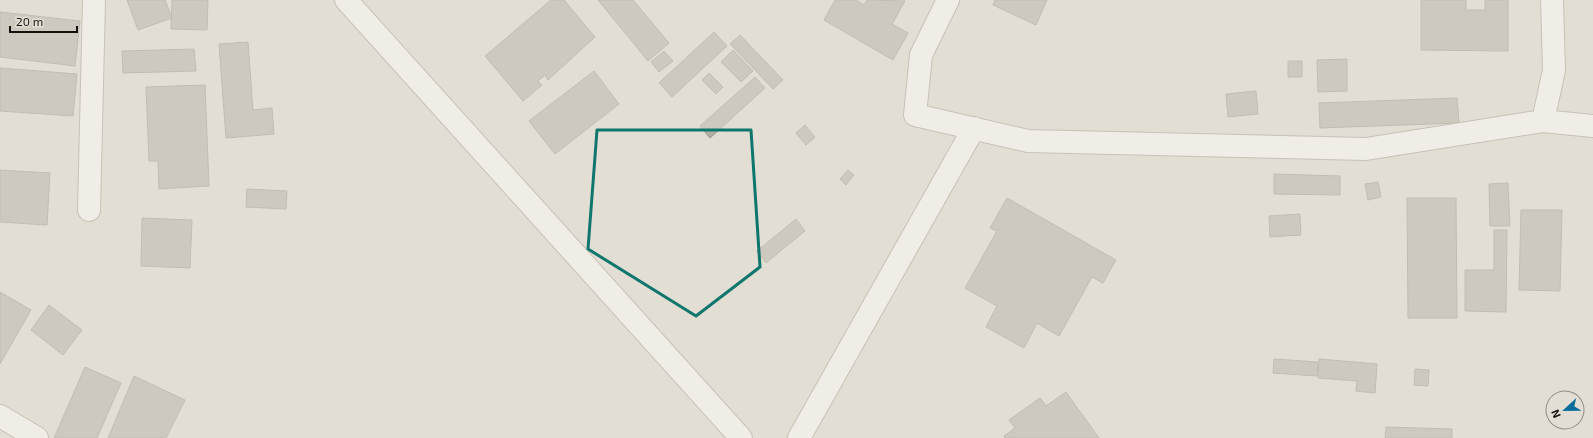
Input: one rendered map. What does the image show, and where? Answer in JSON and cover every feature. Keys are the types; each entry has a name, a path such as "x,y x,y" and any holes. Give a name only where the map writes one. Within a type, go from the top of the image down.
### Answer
{"street":[{"path":"89,210 94,0"},
{"path":"346,0 741,438"},
{"path":"948,0 921,55 915,115 1028,140 1366,148 1543,121 1593,126"},
{"path":"1543,121 1554,70 1552,0"},
{"path":"799,438 974,128"},
{"path":"0,416 37,438"}],"highlighted area":[{"path":"597,130 751,130 760,267 696,316 588,249"}],"building":[{"path":"127,0 165,0 172,18 138,30"},
{"path":"172,0 208,0 207,30 171,29"},
{"path":"551,0 564,0 595,37 548,80 545,75 538,81 542,85 523,101 485,56"},
{"path":"598,0 633,0 669,43 648,61"},
{"path":"835,0 856,0 864,5 867,0 905,1 892,24 908,33 893,60 824,20"},
{"path":"995,0 1047,0 1036,25 993,5"},
{"path":"1421,0 1466,0 1466,10 1485,10 1485,0 1508,0 1508,51 1421,50"},
{"path":"0,12 80,21 75,66 0,57"},
{"path":"714,32 727,46 672,97 659,83"},
{"path":"740,35 783,80 773,89 730,44"},
{"path":"248,42 253,110 272,108 274,134 226,138 219,44"},
{"path":"194,49 196,71 123,73 122,51"},
{"path":"733,50 753,71 741,82 721,62"},
{"path":"664,51 673,61 659,72 651,62"},
{"path":"1347,59 1347,91 1318,92 1317,60"},
{"path":"1288,61 1302,61 1302,77 1288,77"},
{"path":"0,68 77,74 73,116 0,111"},
{"path":"594,71 619,104 555,154 529,121"},
{"path":"709,73 723,87 716,94 702,80"},
{"path":"755,77 765,88 710,138 700,126"},
{"path":"205,85 209,186 159,189 158,161 149,161 146,87"},
{"path":"1256,91 1258,114 1228,117 1226,94"},
{"path":"1457,98 1459,123 1320,128 1319,103"},
{"path":"805,125 815,137 806,145 796,133"},
{"path":"0,170 50,173 47,225 0,222"},
{"path":"848,170 854,175 846,185 840,179"},
{"path":"1274,174 1340,176 1340,195 1274,194"},
{"path":"1378,182 1381,197 1368,200 1365,184"},
{"path":"1508,183 1510,226 1490,226 1489,184"},
{"path":"247,189 287,191 286,209 246,207"},
{"path":"1007,198 1116,260 1103,283 1092,277 1059,336 1037,323 1024,348 986,327 997,306 965,288 997,231 990,228"},
{"path":"1407,198 1456,198 1457,318 1408,318"},
{"path":"1521,210 1562,210 1560,291 1519,290"},
{"path":"1300,214 1301,235 1270,237 1269,216"},
{"path":"142,218 192,220 190,268 141,266"},
{"path":"796,219 805,231 766,263 757,251"},
{"path":"1494,230 1507,230 1506,312 1465,311 1465,270 1494,270"},
{"path":"0,292 31,310 0,364"},
{"path":"49,305 82,330 63,355 31,330"},
{"path":"1274,359 1318,362 1317,376 1273,373"},
{"path":"1319,359 1377,364 1375,393 1356,391 1357,381 1318,378"},
{"path":"85,367 121,383 97,438 54,438"},
{"path":"1415,369 1429,370 1428,386 1414,385"},
{"path":"134,376 185,400 166,438 108,438"},
{"path":"1066,392 1099,438 1005,438 1004,436 1015,428 1009,420 1040,398 1046,406"},
{"path":"1386,427 1452,429 1452,438 1385,438"}]}
